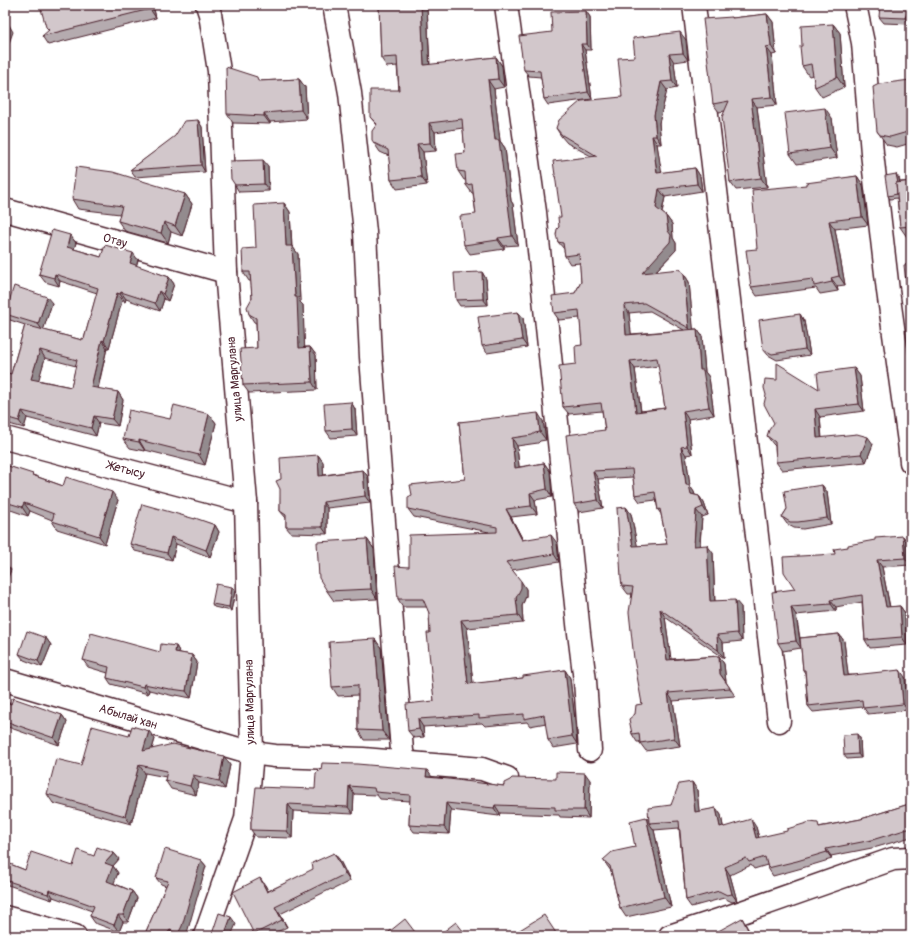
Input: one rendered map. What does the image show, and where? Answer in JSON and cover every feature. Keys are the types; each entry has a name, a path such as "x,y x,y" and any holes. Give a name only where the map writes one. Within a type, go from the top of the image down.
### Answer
{"street":[{"name":"улица Маргулана","path":"205,936 246,819 252,753 246,502 226,272 219,71 210,14 207,5"},
{"path":"334,5 350,93 366,232 371,357 402,751 405,763"},
{"path":"506,5 536,220 585,682 590,750"},
{"path":"694,5 779,721"},
{"path":"855,5 863,43 872,153 887,284 911,462"},
{"name":"Отау","path":"5,210 226,272"},
{"name":"Жетысу","path":"5,438 246,502"},
{"name":"Абылай хан","path":"5,680 252,753 275,756 363,759 482,769 507,778"},
{"path":"670,936 893,859 911,858"},
{"path":"5,917 75,936"}],"building":[{"path":"55,5 149,5 150,9 42,36 49,30 46,27 41,9"},
{"path":"379,5 421,5 424,65 496,57 498,79 488,80 495,140 499,140 512,236 498,238 498,240 464,245 460,216 476,214 472,184 466,185 465,172 458,171 456,154 465,153 462,119 429,123 430,143 417,144 421,177 391,180 388,150 374,143 372,140 372,131 377,124 370,117 370,90 399,90 397,57 381,58"},
{"path":"880,5 911,5 905,18 879,17"},
{"path":"586,11 587,44 581,44 588,92 544,99 540,71 524,70 519,36 552,32 551,12"},
{"path":"767,14 771,46 766,47 772,97 751,99 761,178 730,182 722,117 729,101 713,104 703,19 732,18"},
{"path":"5,24 9,25 5,35"},
{"path":"833,24 837,77 815,87 811,64 802,66 800,46 802,46 801,26"},
{"path":"680,32 683,53 669,54 672,81 661,82 654,115 656,136 652,136 657,173 695,168 697,184 659,189 656,208 666,216 668,231 671,235 670,242 642,273 680,269 684,274 689,328 644,303 624,305 626,335 697,329 700,370 703,370 709,407 683,411 687,446 681,447 686,485 689,485 691,494 699,496 703,507 696,510 694,546 707,545 710,601 735,600 737,633 717,635 718,650 660,609 667,660 719,656 720,674 730,688 668,693 674,738 640,743 639,733 632,734 629,719 635,714 636,705 642,704 634,659 629,612 633,587 622,586 617,508 626,507 633,546 667,544 655,492 635,495 632,469 593,471 598,500 574,504 566,435 605,430 601,403 563,407 559,366 576,364 575,346 582,345 579,310 554,313 552,296 575,293 581,282 579,254 565,256 563,243 558,242 556,235 559,227 558,217 561,217 553,161 597,156 562,135 556,128 559,120 581,101 622,97 618,58 635,57 633,38","holes":["657,358 665,408 636,412 630,361"]},
{"path":"226,67 257,77 258,81 299,79 301,110 264,113 264,116 227,114"},
{"path":"910,80 911,131 890,137 880,135 877,131 873,87 879,84"},
{"path":"825,108 830,148 790,154 785,113"},
{"path":"198,120 201,165 130,170 175,136 184,121"},
{"path":"263,160 264,184 235,185 231,179 230,161"},
{"path":"76,167 113,172 185,194 175,226 164,222 161,233 118,221 122,206 72,199"},
{"path":"896,174 898,183 896,183 897,194 888,196 885,176"},
{"path":"857,176 862,217 829,221 839,276 831,278 832,282 814,286 813,279 751,287 746,250 757,249 752,190 806,185 806,183"},
{"path":"911,181 911,226 900,227 896,183"},
{"path":"284,203 286,246 292,246 295,297 297,297 299,348 310,347 312,382 243,385 240,349 257,348 256,318 249,314 247,307 252,298 250,272 243,272 242,249 256,248 254,205"},
{"path":"52,230 70,235 67,247 101,257 105,245 133,253 130,263 169,277 163,294 159,291 155,303 121,292 120,294 117,293 104,341 102,340 91,387 118,392 112,419 94,416 91,428 22,411 19,421 5,417 5,372 11,374 25,325 82,340 82,338 84,339 98,288 55,274 54,278 39,274","holes":["40,350 77,360 71,387 31,379"]},
{"path":"911,264 911,345 907,320 910,319 904,265"},
{"path":"482,272 483,299 456,300 454,273"},
{"path":"14,286 47,297 38,324 5,314"},
{"path":"518,312 522,340 482,346 478,317"},
{"path":"800,314 805,349 772,354 763,349 759,320"},
{"path":"777,363 819,389 817,373 854,368 859,404 815,409 817,438 857,434 868,437 861,454 776,462 775,442 767,436 774,423 764,404 766,395 764,388 765,379 777,380"},
{"path":"351,402 352,429 326,431 324,404"},
{"path":"174,405 209,414 199,455 139,440 139,442 123,439 129,410 170,419"},
{"path":"538,413 540,432 532,435 512,438 515,468 544,463 547,489 530,493 531,506 506,509 522,540 551,535 554,554 506,562 521,581 521,588 516,598 518,615 461,620 468,684 523,678 523,676 565,670 572,736 548,740 544,715 524,719 524,714 479,718 479,715 418,719 419,729 408,731 406,704 434,701 427,633 430,633 429,613 423,599 398,599 395,566 409,567 409,535 497,532 497,527 408,509 408,497 412,495 410,485 465,479 459,422"},
{"path":"318,455 319,476 363,470 365,496 323,502 322,527 286,527 286,515 280,511 280,489 276,481 281,479 280,458"},
{"path":"5,465 63,486 66,477 112,492 99,536 52,521 54,514 24,503 22,507 5,502"},
{"path":"822,485 827,518 790,522 782,517 787,509 784,491"},
{"path":"142,504 215,525 206,550 171,537 167,553 130,544"},
{"path":"903,536 905,558 877,560 886,607 900,606 902,637 865,640 862,595 830,600 831,604 791,607 796,641 778,643 772,592 795,589 784,572 783,557 835,554 834,549 848,547 848,545 875,540 875,538"},
{"path":"367,539 371,589 327,591 319,578 317,542"},
{"path":"216,584 232,587 229,607 212,604"},
{"path":"27,631 46,638 38,661 19,654"},
{"path":"91,633 160,652 161,644 176,646 175,652 192,655 186,691 144,684 143,687 107,678 109,667 83,660"},
{"path":"839,634 844,676 900,670 903,704 863,708 862,700 808,706 805,670 803,670 800,638"},
{"path":"375,639 382,731 358,730 358,685 332,687 329,642"},
{"path":"13,698 62,715 54,738 5,721 5,702 11,704"},
{"path":"92,726 129,736 132,726 149,731 143,751 173,744 224,756 219,781 193,775 190,786 165,780 167,771 139,765 125,816 47,794 56,759 81,765"},
{"path":"857,734 858,754 844,755 843,735"},
{"path":"322,763 357,764 427,770 426,777 504,786 504,783 512,778 556,779 556,772 585,773 584,810 555,810 555,807 495,805 494,808 446,803 444,827 409,825 410,795 375,792 374,788 349,786 348,807 288,804 287,831 251,830 256,787 315,789 316,773 321,770"},
{"path":"692,782 695,812 716,808 720,827 751,819 756,838 787,831 787,829 810,822 818,823 819,827 861,819 909,804 911,810 911,828 872,840 826,849 827,852 768,868 765,857 749,862 746,858 725,867 732,894 727,895 719,891 686,900 679,821 649,823 648,808 671,805 679,784"},
{"path":"646,817 664,897 620,908 610,866 603,860 612,852 635,847 630,821"},
{"path":"97,847 114,853 105,863 113,866 107,881 132,891 123,915 118,915 114,925 90,916 94,906 49,890 48,894 5,880 5,862 25,870 31,852 73,866 78,850 94,856"},
{"path":"165,849 201,860 182,926 178,934 170,930 166,935 144,936 168,881 156,878"},
{"path":"334,853 345,874 275,907 282,920 254,934 233,892 260,878 267,892 313,869 312,863"},
{"path":"219,913 231,917 224,936 210,936 212,934"},
{"path":"544,915 558,936 510,936"},
{"path":"742,918 751,936 714,936 713,934"},
{"path":"405,919 418,936 384,936"},
{"path":"456,922 467,936 438,936"}]}
